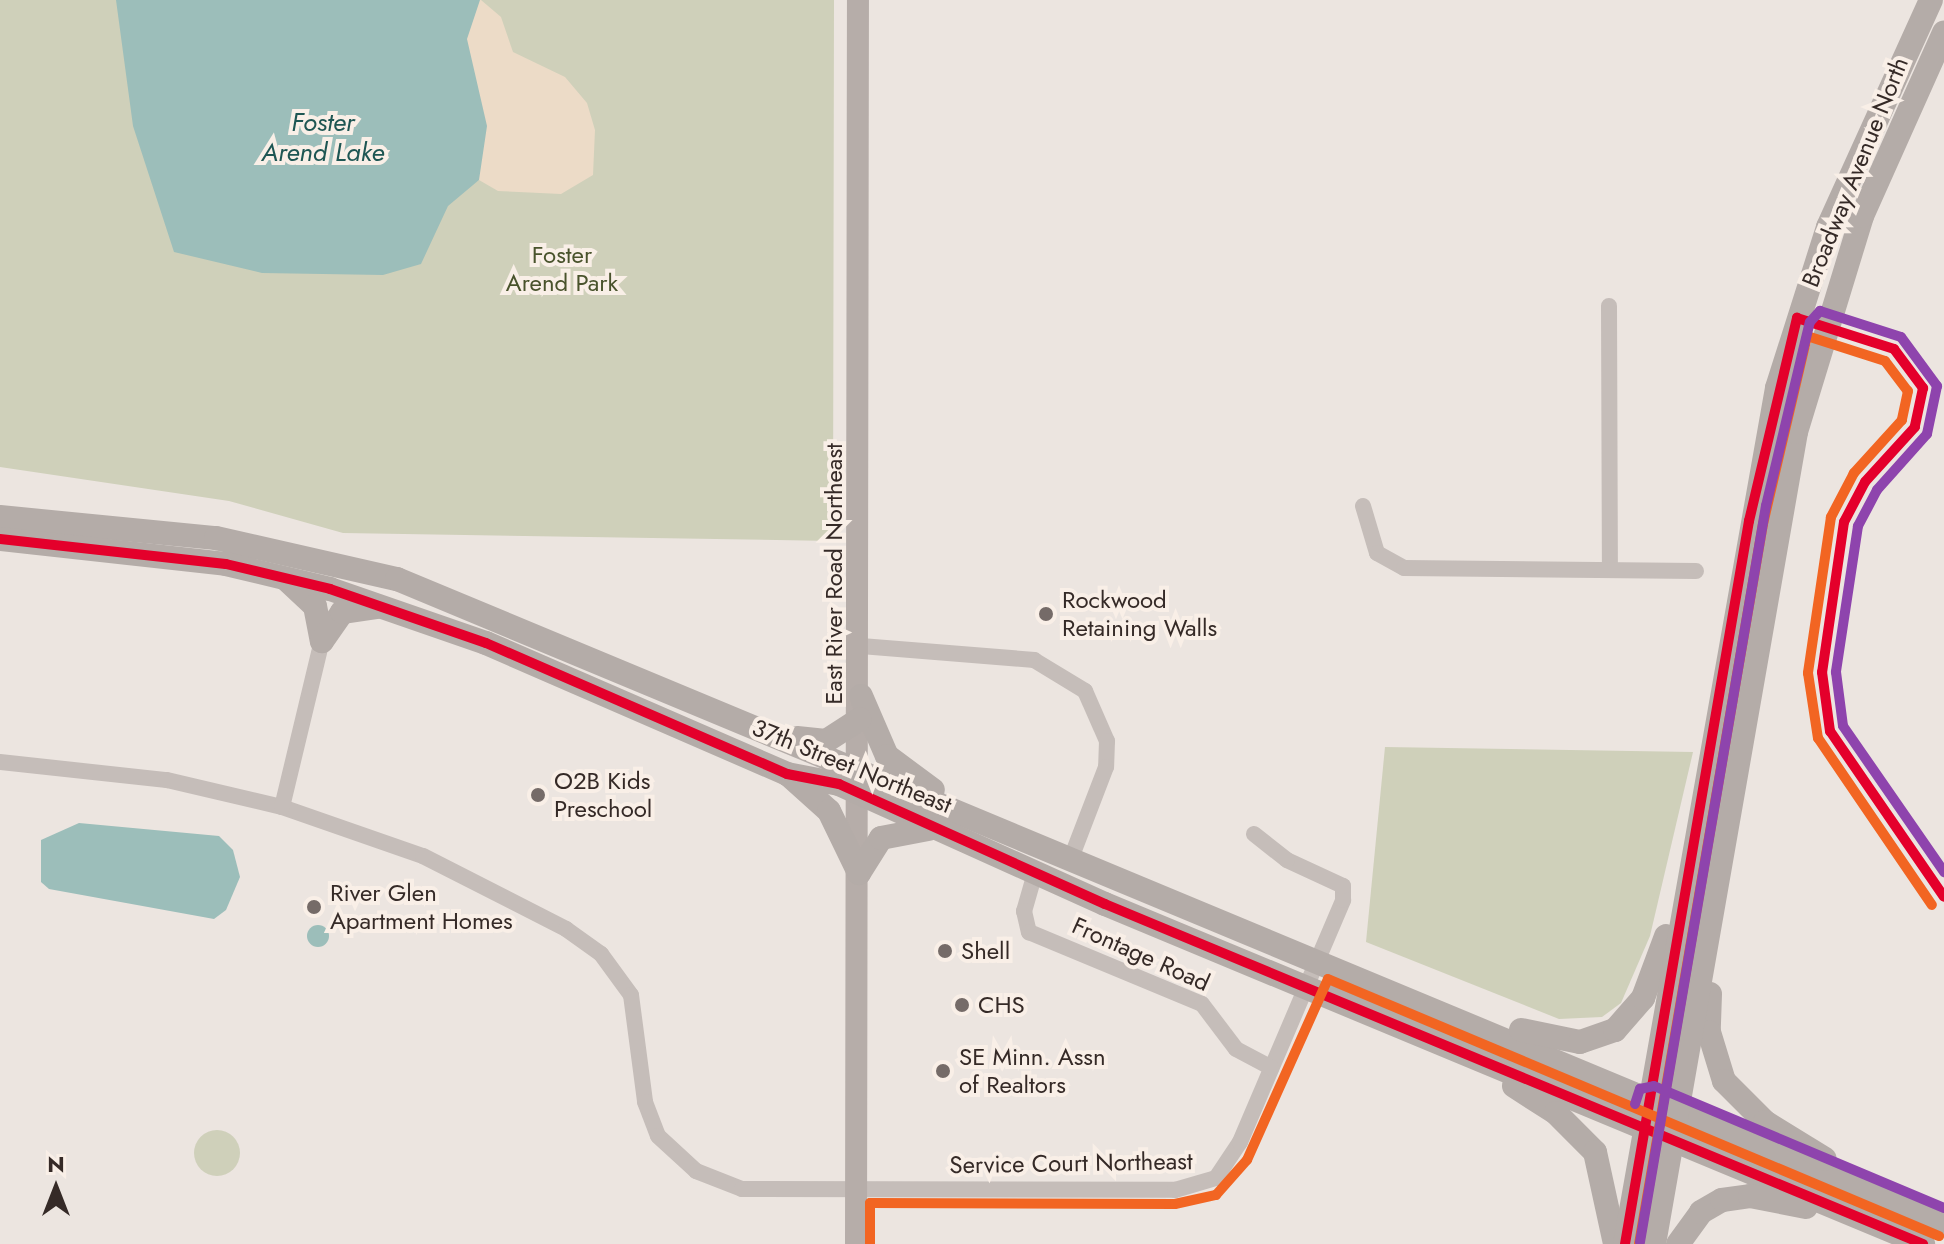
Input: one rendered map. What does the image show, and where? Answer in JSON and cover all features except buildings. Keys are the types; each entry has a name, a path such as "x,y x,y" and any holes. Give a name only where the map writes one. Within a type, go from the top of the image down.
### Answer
{"main road":[{"name":"Broadway Avenue North","path":"1625,1244 1754,496 1793,332 1856,157 1931,0"},
{"name":"Broadway Avenue North","path":"1654,1244 1783,495 1817,350 1882,165 1944,33"},
{"name":"37th Street Northeast","path":"0,517 133,525 367,571 949,806 1944,1223"},
{"name":"37th Street Northeast","path":"0,539 138,550 286,578 423,620 787,774 859,795 928,829 1893,1232"},
{"path":"286,578 315,606 322,641"},
{"path":"322,641 330,622 352,608 423,620"},
{"path":"776,735 826,741 860,708 887,756 949,806"},
{"path":"787,774 829,811 859,873"},
{"path":"859,873 881,838 928,829"},
{"path":"1410,997 1553,1039 1605,1036 1634,1011 1652,977 1696,829"},
{"path":"1725,829 1708,1019 1724,1081 1779,1132 1944,1223"},
{"path":"1407,1028 1540,1102 1581,1135 1604,1173 1615,1244"},
{"path":"1678,1244 1710,1205 1750,1196 1893,1232 1923,1244"}],"street":[{"name":"East River Road Northeast","path":"856,1244 861,646 858,0"},
{"path":"1609,306 1610,570"},
{"path":"1363,506 1377,553 1404,568 1696,571"},
{"path":"282,807 322,641"},
{"path":"861,646 1034,660 1085,691 1107,741 1106,767 1071,858"},
{"name":"Service Court Northeast","path":"0,762 167,780 282,807 458,872 594,948 631,995 650,1121 682,1162 742,1189 1198,1186 1230,1163 1341,915 1343,886 1287,860 1254,834"},
{"name":"Frontage Road","path":"1035,873 1024,911 1029,932 1202,1004 1236,1049 1271,1068"}],"green space":[{"name":"Foster Arend Park","path":"0,0 834,0 833,541 343,533 229,501 0,467"},
{"path":"1385,747 1693,752 1650,936 1621,1003 1602,1017 1559,1019 1366,942"},
{"path":"217,1130 233,1137 240,1153 233,1169 217,1176 201,1169 194,1153 201,1137"}],"sand":[{"path":"414,0 481,0 501,17 513,52 565,77 587,103 595,130 593,175 561,194 498,191 479,180 465,190"}],"water":[{"name":"Foster Arend Lake","path":"116,0 480,0 467,39 487,126 479,180 448,206 421,264 383,275 262,273 174,252 133,126"},
{"path":"79,823 219,836 233,850 240,877 226,910 214,919 49,889 41,882 41,840"},
{"path":"318,925 326,928 329,936 326,944 318,947 310,944 307,936 310,928"}],"transit line":[{"path":"1640,1242 1766,506 1810,322 1820,311 1901,337 1937,386 1927,434 1877,490 1858,526 1836,672 1843,726 1944,872"},
{"path":"1625,1244 1749,521 1797,318 1894,349 1923,388 1915,427 1865,482 1844,522 1822,672 1830,731 1944,897"},
{"path":"1639,1244 1763,524 1807,336 1885,361 1908,391 1902,420 1854,473 1831,517 1808,673 1818,738 1932,905"},
{"path":"0,539 226,564 330,589 486,643 787,774 839,784 1105,904 1923,1244"},
{"path":"870,1244 870,1203 1175,1204 1216,1195 1247,1160 1328,979 1939,1236"},
{"path":"1635,1104 1640,1089 1654,1086 1944,1208"}],"place":[{"name":"Rockwood Retaining Walls","path":"1046,614"},
{"name":"O2B Kids Preschool","path":"538,795"},
{"name":"River Glen Apartment Homes","path":"314,907"},
{"name":"Shell","path":"945,951"},
{"name":"CHS","path":"962,1005"},
{"name":"SE Minn. Assn of Realtors","path":"943,1071"}]}
